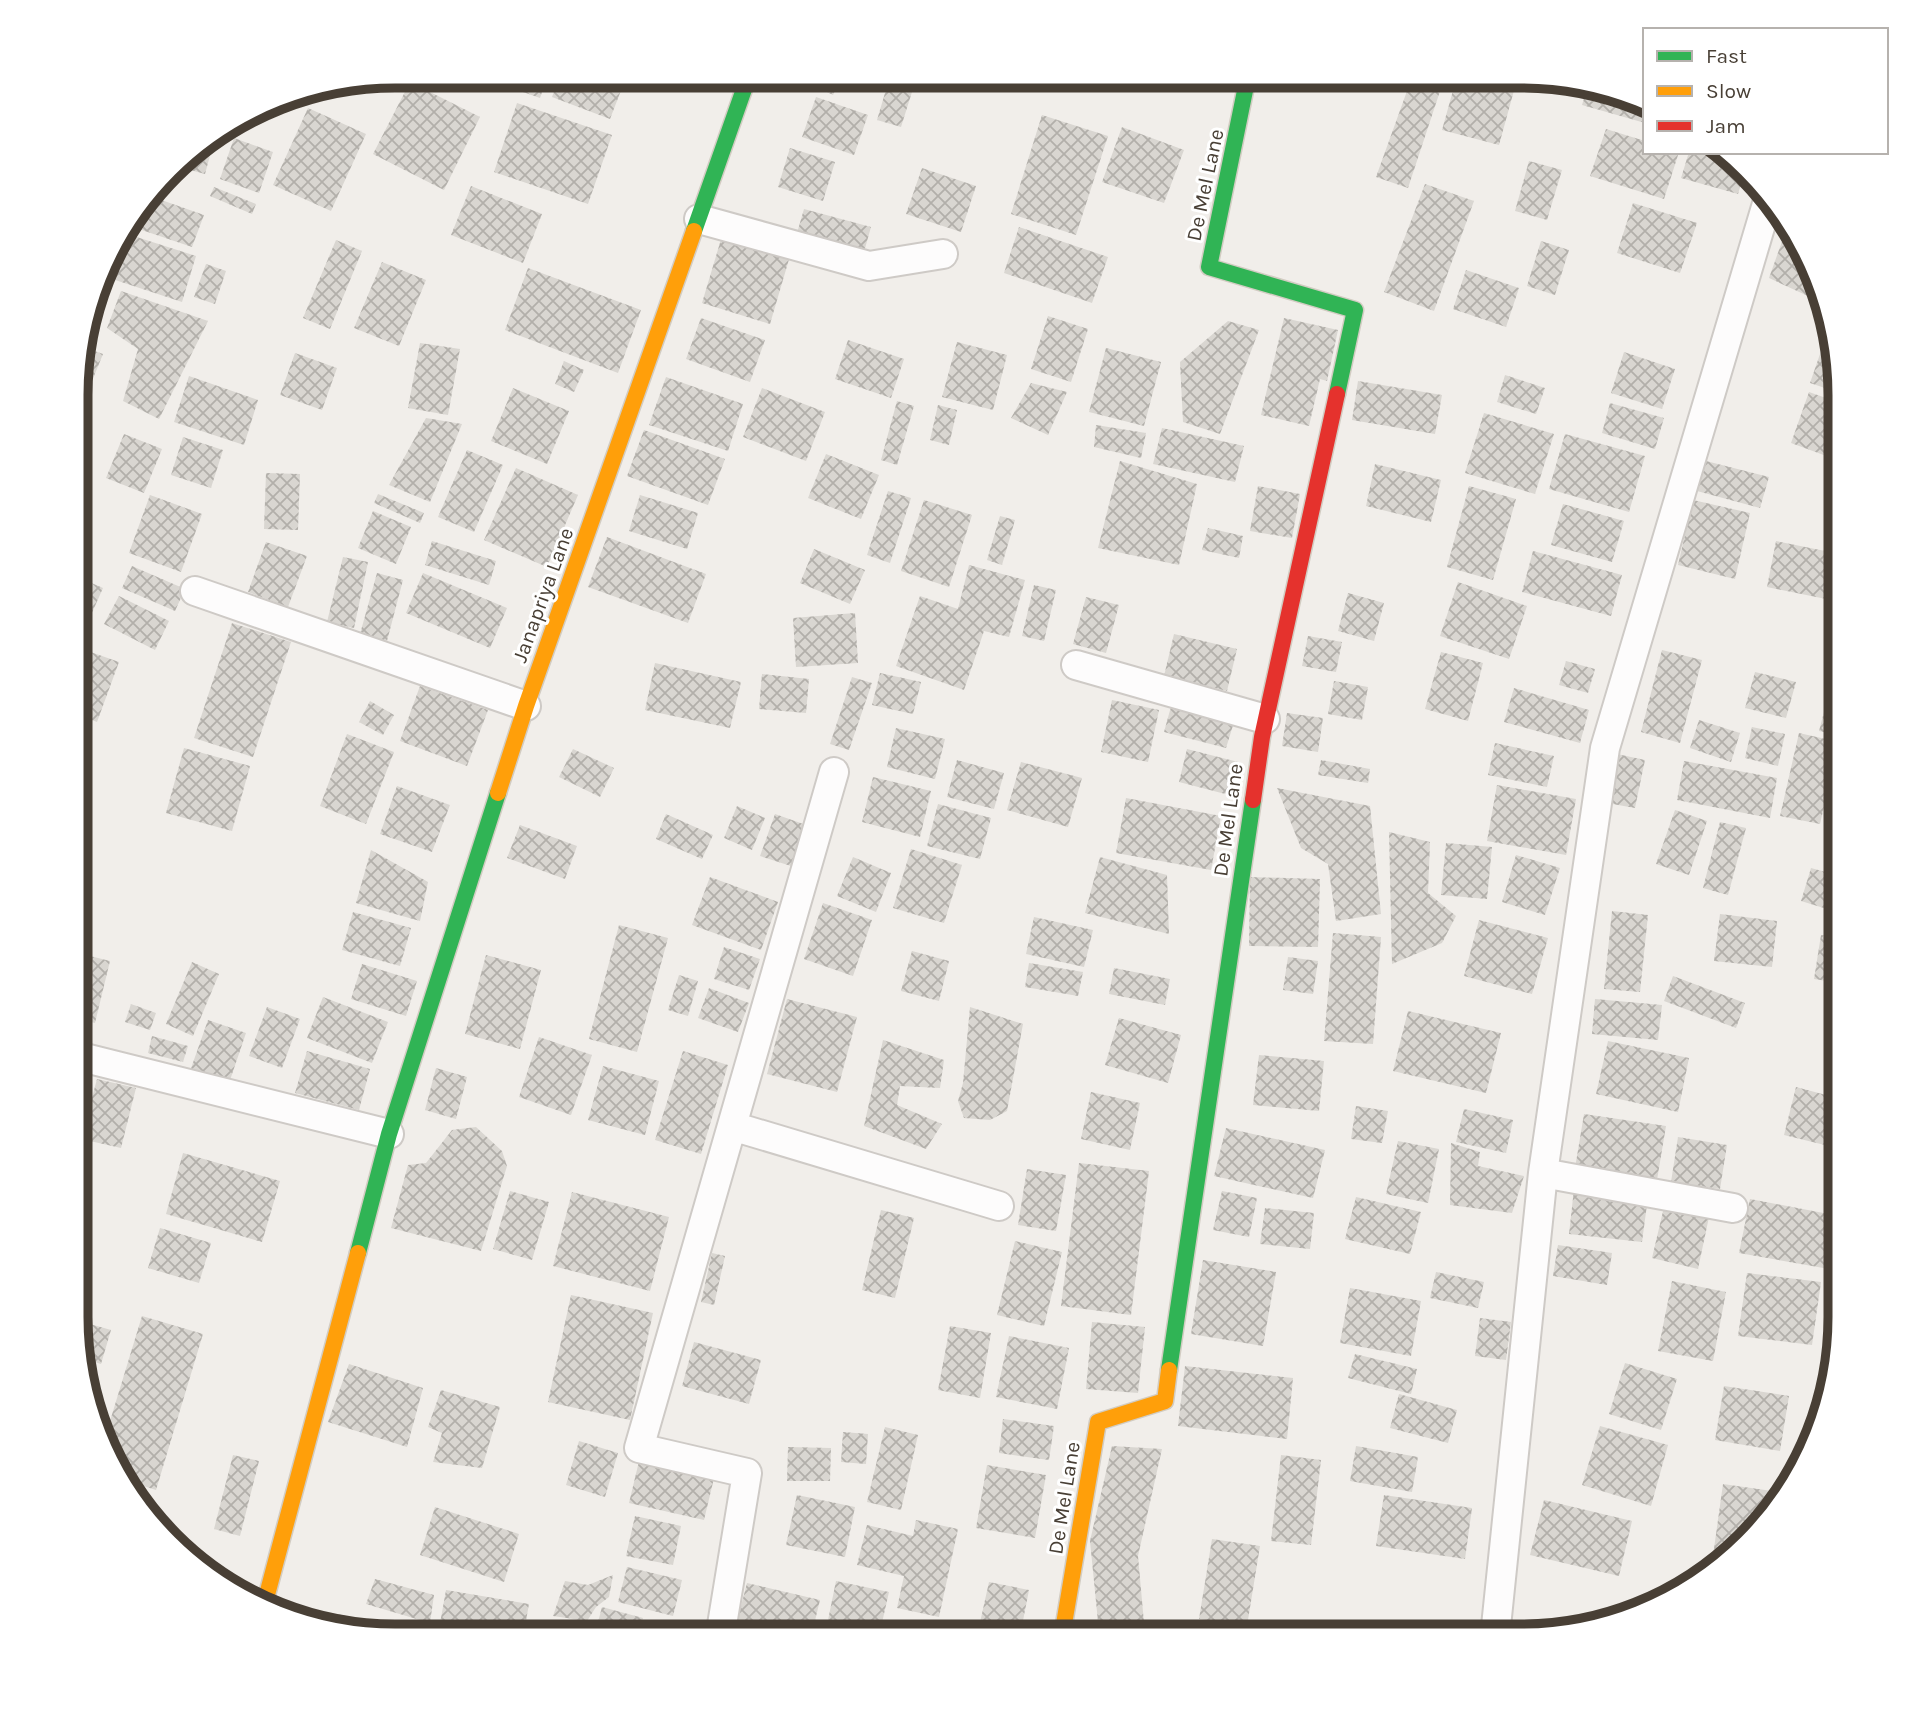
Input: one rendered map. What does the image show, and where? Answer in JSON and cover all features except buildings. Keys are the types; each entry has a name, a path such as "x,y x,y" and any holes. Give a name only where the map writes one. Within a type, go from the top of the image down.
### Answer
{"street":[{"name":"Janapriya Lane","path":"267,1596 389,1134 526,706 744,88"},
{"name":"De Mel Lane","path":"1064,1624 1098,1422 1164,1402 1265,719 1355,310 1209,267 1246,88"},
{"path":"1496,1624 1543,1173 1605,748 1766,209"},
{"path":"699,219 869,266 943,254"},
{"path":"195,591 526,706"},
{"path":"1076,665 1265,719"},
{"path":"722,1624 747,1473 639,1448 834,772"},
{"path":"88,1059 389,1134"},
{"path":"732,1126 999,1206"},
{"path":"1543,1173 1733,1208"}],"traffic: fast":[{"path":"694,231 744,88"},
{"path":"1246,88 1209,267 1355,310 1337,394"},
{"path":"358,1253 389,1134 498,793"},
{"path":"1169,1370 1253,800"}],"traffic: slow":[{"path":"498,793 526,706 694,231"},
{"path":"267,1596 358,1253"},
{"path":"1064,1624 1098,1422 1165,1401 1169,1370"}],"traffic: jam":[{"path":"1253,800 1262,737 1337,394"}]}
